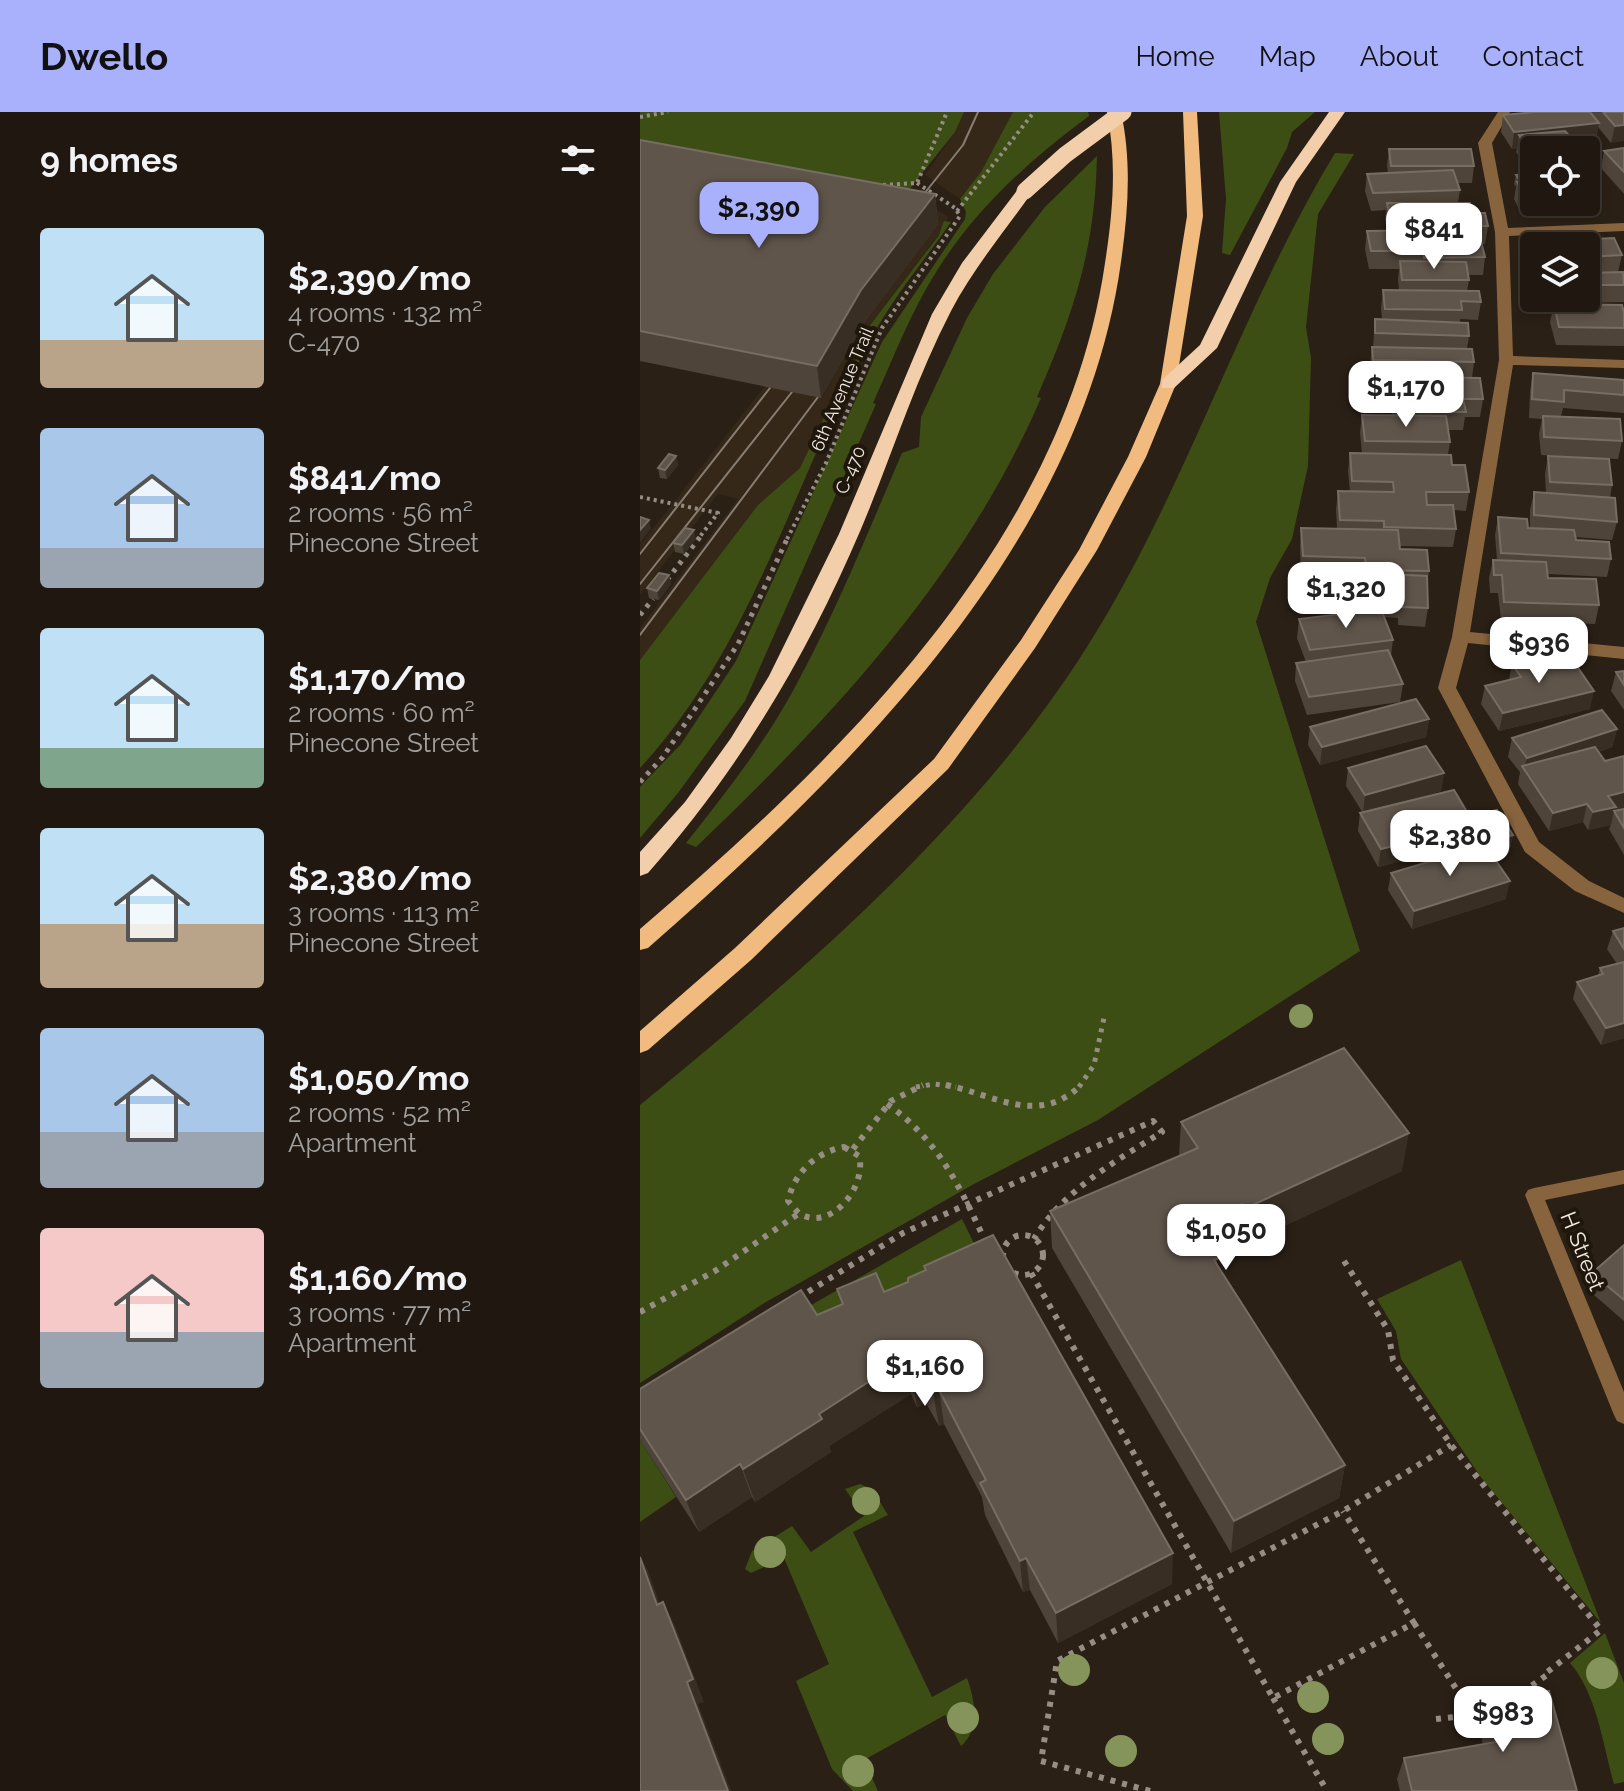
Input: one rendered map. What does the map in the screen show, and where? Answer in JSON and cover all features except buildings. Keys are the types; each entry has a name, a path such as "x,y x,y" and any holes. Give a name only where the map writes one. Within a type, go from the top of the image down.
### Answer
{"highway":[{"path":"640,942 750,845 850,743 962,609 1021,517 1080,403 1108,312 1119,248 1121,200 1114,112"},
{"name":"C-470","path":"640,867 702,796 753,724 794,654 941,314 970,263 1025,191 1065,155 1123,112"},
{"path":"640,1044 743,954 941,764 1028,644 1088,550 1137,457 1168,384 1195,216 1190,112"},
{"path":"1168,384 1208,348 1288,182 1337,112"}],"street":[{"path":"1504,112 1485,143 1502,232 1506,360 1461,637 1447,688 1532,847 1582,886 1624,906"},
{"path":"1502,232 1624,227"},
{"path":"1506,360 1624,364"},
{"path":"1461,637 1624,653"}],"lane":[{"name":"H Street","path":"1624,1177 1534,1195 1624,1415"}],"path":[{"path":"640,117 668,112"},
{"path":"917,183 947,112"},
{"name":"6th Avenue Trail","path":"640,782 663,757 738,644 767,577 826,463 882,328 960,216 956,210 1034,112"},
{"path":"873,184 917,183 956,210"},
{"path":"640,497 718,513 665,583"},
{"path":"640,615 653,599"},
{"path":"853,1149 887,1104 923,1085 950,1086 1010,1106 1034,1109 1058,1102 1090,1073 1105,1013"},
{"path":"887,1104 913,1120 934,1139 987,1246 1015,1274 1031,1273 1041,1266 1045,1254 1034,1239"},
{"path":"787,1305 903,1233 1153,1121 1162,1132 1083,1187 1040,1224 1034,1239"},
{"path":"853,1149 860,1154 866,1167 860,1182 832,1213 815,1219 798,1214 788,1201 792,1186 826,1150 853,1149"},
{"path":"640,1312 715,1271 798,1214"},
{"path":"1001,1260 1003,1248 1013,1238 1034,1239"},
{"path":"1344,1261 1388,1330 1393,1360 1451,1445 1601,1630 1547,1674 1503,1704"},
{"path":"1031,1273 1327,1791"},
{"path":"1150,1791 1041,1761 1057,1661 1343,1511 1451,1445"},
{"path":"1343,1511 1473,1715"},
{"path":"1273,1698 1414,1623"},
{"path":"1436,1719 1492,1712"}],"shaded area":[{"path":"964,112 1013,112 981,172 960,199 925,175 955,132"},
{"path":"910,192 948,217 945,226 871,324 837,403 826,413 800,468 758,505 640,660 640,628 738,499 718,494 640,595 640,545 765,386 822,398 865,321"}],"green space":[{"path":"640,112 964,112 955,132 908,191 640,170"},
{"path":"1013,112 1088,112 1089,116 1006,185 953,246 938,269 895,352 873,403 876,404 745,701 678,793 640,838 640,787 681,744 736,661 882,342 965,219 966,212 960,199 981,172"},
{"path":"1219,112 1315,112 1292,132 1287,148 1230,255 1222,253 1226,199"},
{"path":"1335,153 1354,154 1318,214 1306,327 1311,358 1308,466 1292,539 1270,578 1256,622 1360,951 1098,1120 974,1184 766,1302 640,1383 640,1105 765,1000 887,888 1000,767 1050,702 1095,634 1128,576 1188,455 1271,272"},
{"path":"1097,156 1092,221 1072,308 1037,397 1041,398 1010,463 974,525 891,640 846,694 696,847 686,843 758,748 795,687 838,601 902,453 919,447 921,417 967,318 993,274 1045,207"},
{"path":"944,221 951,222 872,337 743,615 713,669 679,720 640,768 640,660 758,505 800,468 826,413 837,403 871,324 939,235"},
{"path":"962,1219 989,1274 846,1325 799,1312"},
{"path":"1461,1260 1601,1623 1480,1476 1401,1359 1396,1331 1377,1299"},
{"path":"640,1440 676,1497 640,1522"},
{"path":"860,1484 872,1489 888,1515 853,1532 932,1697 967,1678 974,1714 972,1731 961,1746 945,1715 864,1760 878,1791 853,1791 832,1769 796,1681 829,1664 784,1558 751,1573 745,1569 752,1551 792,1526 811,1552 864,1516 845,1489"},
{"path":"1605,1633 1624,1683 1624,1782 1614,1784 1593,1705 1570,1663"}],"tram line":[{"path":"912,209 963,145 978,112"},
{"path":"640,554 770,388"},
{"path":"640,584 792,392"},
{"path":"640,635 818,397"}]}
